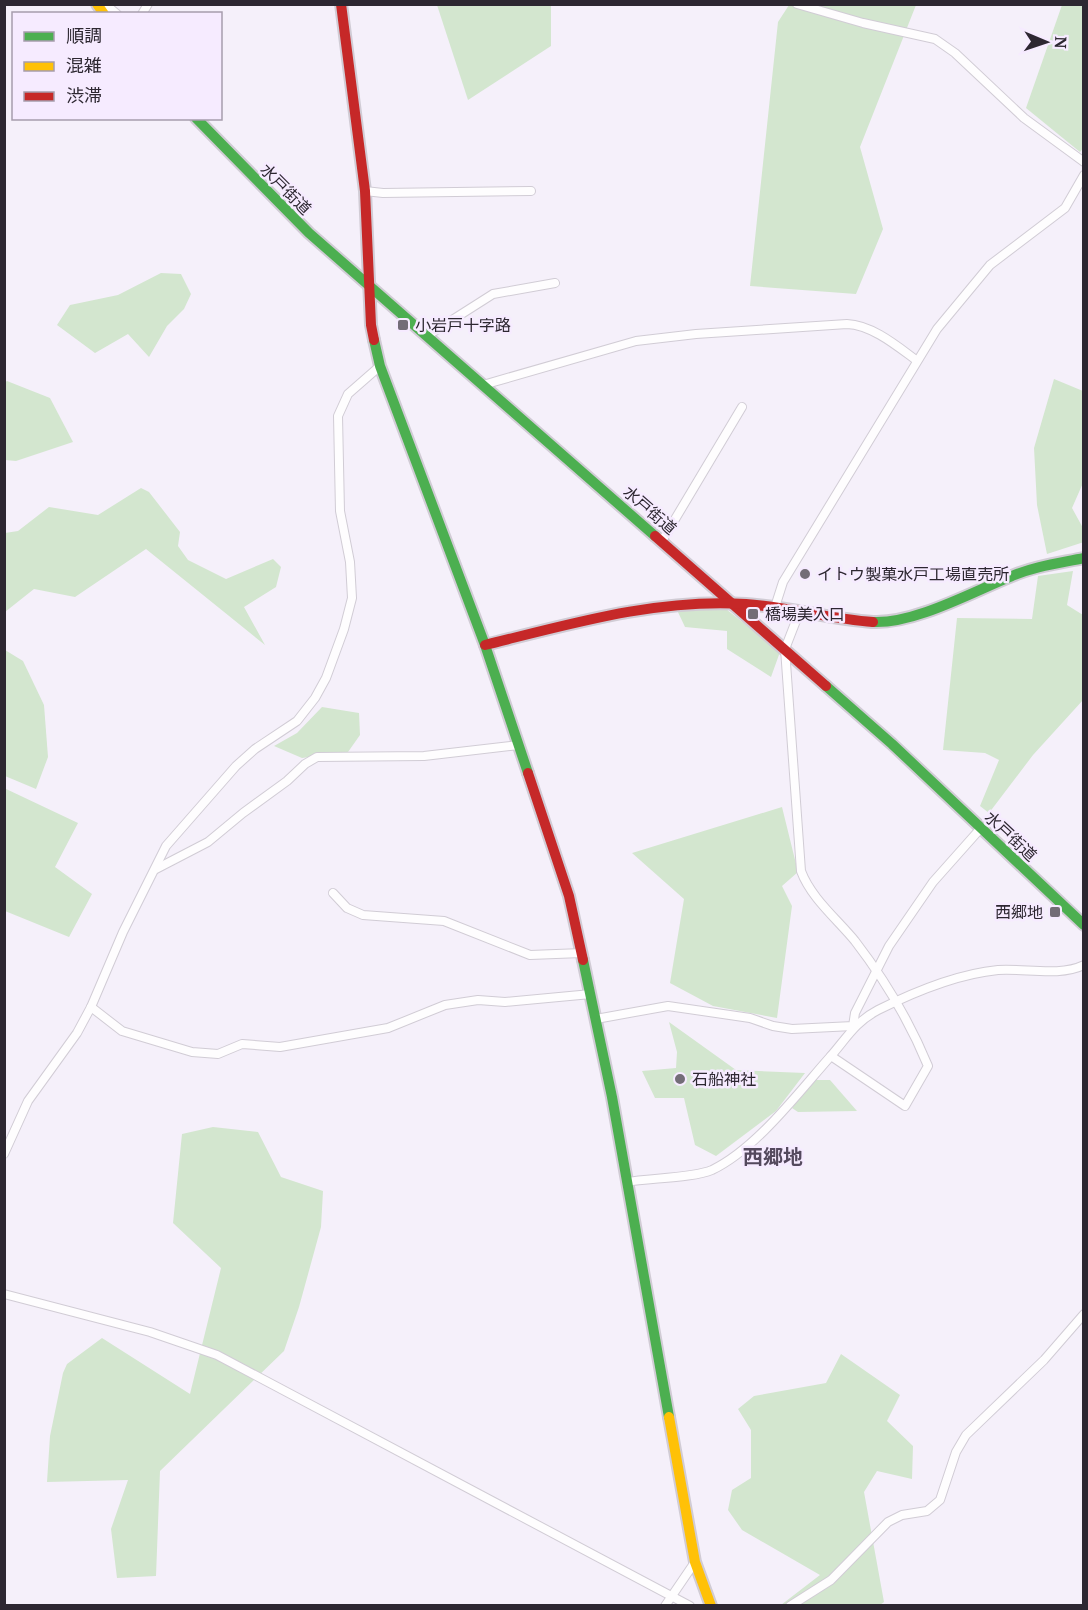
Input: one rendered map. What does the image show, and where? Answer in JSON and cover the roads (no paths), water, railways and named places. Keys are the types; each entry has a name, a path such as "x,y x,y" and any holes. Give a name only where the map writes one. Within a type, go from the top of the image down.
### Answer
{"main road":[{"path":"341,4 365,190 372,338 380,366 485,645 551,838 582,952 627,1182 695,1562 711,1605"},
{"name":"水戸街道","path":"198,120 309,233 785,649 981,828 1083,925"},
{"path":"485,645 582,621 684,604 732,603 775,607 846,621 888,620 934,610 1041,566 1083,558"}],"street":[{"path":"797,4 863,24 934,39 955,53 1024,118 1083,162"},
{"path":"775,607 783,582 916,360 937,329 982,273 1065,208 1083,176"},
{"path":"365,190 383,193 531,191"},
{"path":"428,336 493,294 555,283"},
{"path":"483,385 636,341 836,325 855,324 916,360"},
{"path":"4,1154 28,1101 77,1033 91,1007 123,932 166,846 223,780 255,749 297,721 315,698 326,678 344,629 352,598 350,562 340,511 338,416 348,394 380,366"},
{"path":"662,541 742,407"},
{"path":"799,613 785,649 801,872 811,891 878,972 914,1032 928,1066 905,1106 831,1056"},
{"path":"156,869 208,842 287,781 305,764 316,758 424,756 519,745"},
{"path":"853,1026 855,1013 878,972 889,946 933,882 981,828"},
{"path":"333,893 347,908 363,915 444,921 482,934 530,955 582,952"},
{"path":"627,1182 701,1173 719,1166 771,1124 831,1056 853,1026 897,1002 954,979 979,974 1015,969 1068,970 1083,965"},
{"path":"91,1007 122,1031 192,1052 218,1054 242,1044 280,1047 388,1028 446,1005 591,994"},
{"path":"596,1018 668,1006 750,1018 792,1029 853,1026"},
{"path":"4,1294 150,1332 217,1355 690,1605"},
{"path":"790,1605 831,1580 888,1522 902,1515 927,1511 940,1500 956,1452 966,1435 1044,1360 1083,1314"},
{"path":"665,1605 670,1594 695,1562"}],"place":[{"name":"小岩戸十字路","path":"403,325"},
{"name":"イトウ製菓水戸工場直売所","path":"805,574"},
{"name":"橋場美入口","path":"753,614"},
{"name":"西郷地","path":"1055,912"},
{"name":"石船神社","path":"680,1079"}],"district":[{"name":"西郷地","path":"773,1156"}]}
